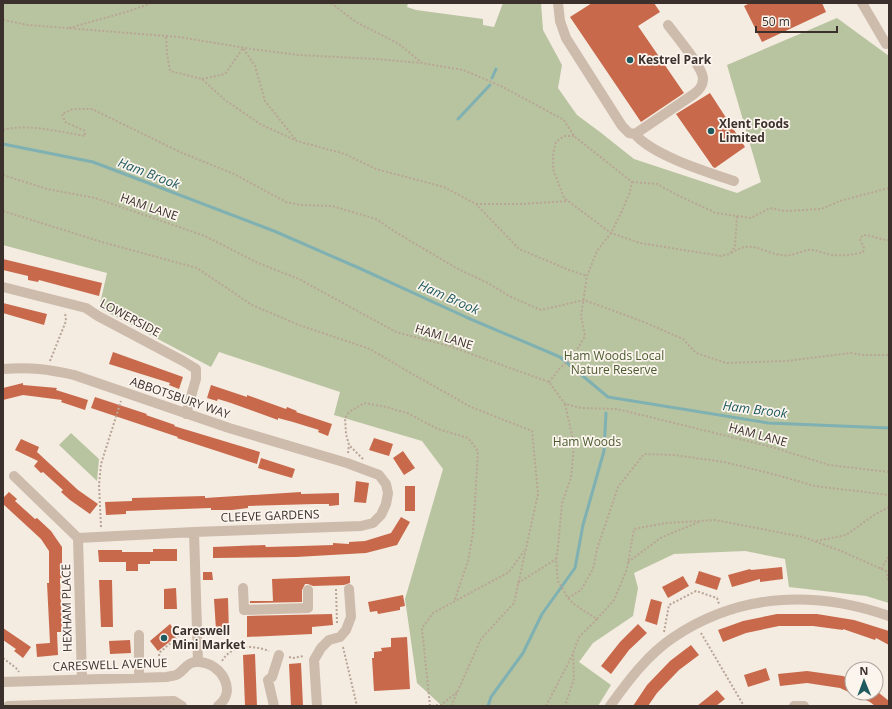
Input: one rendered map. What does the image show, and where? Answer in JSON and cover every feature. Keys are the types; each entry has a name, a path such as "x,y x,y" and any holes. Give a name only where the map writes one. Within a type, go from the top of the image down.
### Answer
{"street":[{"path":"558,3 560,21 566,38 622,126 629,133 635,134 640,140 653,149 734,182"},
{"path":"862,3 886,44"},
{"path":"635,134 701,88 702,78 699,68 668,25"},
{"name":"LOWERSIDE","path":"3,287 86,308 196,369 196,379 186,414"},
{"name":"ABBOTSBURY WAY","path":"3,369 23,367 48,369 74,375 229,428 347,463"},
{"name":"CLEEVE GARDENS","path":"78,538 361,526 374,523 381,515 386,504 388,493 386,484 378,476 347,463"},
{"path":"14,476 78,538"},
{"path":"194,532 198,662 206,663 218,669 224,676 226,695 222,703 218,706"},
{"name":"HEXHAM PLACE","path":"78,538 82,679"},
{"path":"243,588 244,610 308,608 308,590"},
{"path":"317,706 314,660 320,648 329,640 340,637 346,630 351,617 349,588"},
{"path":"610,706 629,680 652,655 669,641 696,624 740,606 777,599 804,599 832,601 867,608 889,616"},
{"path":"138,635 139,677"},
{"path":"274,706 268,680 272,677 279,655"},
{"name":"CARESWELL AVENUE","path":"3,682 176,676 187,664 198,662"},
{"path":"8,706 174,701 182,706"},
{"path":"794,706 804,706"}],"path":[{"path":"66,28 126,12 152,3"},
{"path":"331,3 356,22 400,44 422,63"},
{"path":"3,20 28,25 179,38 298,55 422,63 464,70 501,86 564,120 574,136 632,182 657,184 716,213 751,218 770,208 785,211 821,209 840,201 889,188"},
{"path":"166,37 170,70 202,79 226,100 260,124 297,142 344,154 376,169 444,186 476,204 519,249 568,270 587,276"},
{"path":"202,79 225,74 243,48"},
{"path":"243,48 255,66 265,101 297,142"},
{"path":"3,130 12,128 39,129 85,136 86,131 65,122 62,114 73,108 92,109 180,152 234,174 286,202 300,205 332,206 376,219 458,269 488,283 511,297 541,310 584,300 644,322 683,339 696,353 726,363 786,361 850,353 864,355 889,355"},
{"path":"574,136 564,136 556,142 553,154 553,169 564,198 611,233 640,243 721,256 730,254 739,248 752,246 782,256 810,250 831,255 854,255 862,252 864,248 860,239 863,235 889,240"},
{"name":"HAM LANE","path":"3,175 47,189 95,198 205,236 258,264 299,280 396,332 449,346 549,382"},
{"path":"597,619 575,605 568,598 558,581 556,559 562,503 571,478 574,444 565,404 549,382 560,368 572,358 585,336 581,316 587,276 597,252 611,233 622,212 630,192 632,182"},
{"path":"476,204 522,204 568,201"},
{"path":"3,211 102,242 197,268 252,305 299,325 370,348 471,407 532,431 538,494 514,603 481,639 451,706"},
{"path":"730,254 735,246 737,216"},
{"path":"51,358 66,321 64,303"},
{"path":"363,469 363,457 349,444 346,434 345,418 349,412 364,403 407,413 438,429 468,438 478,451 473,533 468,562 454,602"},
{"path":"101,528 99,485 101,464 120,404"},
{"name":"HAM LANE","path":"565,404 581,408 617,409 772,447 829,465 889,472"},
{"path":"568,598 581,590 590,574 618,487 644,454 674,454 724,462 815,486 889,495"},
{"path":"815,541 846,535 874,515 889,507"},
{"path":"546,706 573,653 579,637 614,600 627,569 634,529 666,523 715,520 803,537 841,551 886,571 889,582"},
{"path":"628,562 662,536 702,521"},
{"path":"458,692 441,705 431,706 422,628 433,614 510,572 526,549"},
{"path":"881,569 889,556"},
{"path":"518,583 556,559"},
{"path":"336,589 338,632 346,655 357,706"},
{"path":"669,641 663,630 669,605 696,592 716,598 723,612"},
{"path":"696,624 744,706"},
{"path":"159,658 159,653 182,633 197,633"},
{"path":"218,669 224,658 233,651 244,647 252,646 293,658 313,654 320,648"},
{"path":"565,706 574,679 573,653"},
{"path":"3,658 16,668 25,681"}],"green space":[{"name":"Ham Woods","path":"3,3 408,3 407,7 416,10 483,19 483,25 494,27 503,3 541,3 543,30 562,65 558,88 577,115 634,159 737,193 761,182 727,65 837,18 889,56 889,603 866,596 789,587 785,559 745,551 674,554 634,573 638,588 633,616 593,643 579,662 611,685 598,706 441,705 417,683 405,599 443,469 422,441 334,415 340,392 219,352 211,367 99,308 107,273 3,245"},
{"path":"71,433 99,459 97,481 59,445"}],"building":[{"name":"Kestrel Park","path":"592,3 654,3 660,12 638,26 684,93 641,122 570,17"},
{"path":"750,3 822,3 826,12 762,42 744,6"},
{"name":"Xlent Foods Limited","path":"710,93 745,147 715,168 676,114"},
{"path":"3,259 102,283 99,296 39,280 38,282 28,280 28,276 3,270"},
{"path":"3,303 47,314 44,325 3,313"},
{"path":"113,352 183,377 179,389 169,385 170,383 109,364"},
{"path":"23,383 23,385 57,388 56,390 88,400 85,410 61,402 62,400 23,395 3,400 3,388"},
{"path":"211,385 247,397 247,395 286,409 287,407 297,411 296,412 332,424 328,436 318,432 319,430 278,418 278,420 218,399 217,401 207,398"},
{"path":"95,397 147,414 146,415 175,425 174,426 260,452 257,464 91,408"},
{"path":"374,438 393,444 389,456 369,450"},
{"path":"21,439 39,447 37,452 78,490 98,504 90,514 70,500 61,492 63,490 34,466 38,461 15,450"},
{"path":"403,451 415,468 404,475 393,458"},
{"path":"261,458 295,469 292,478 258,468"},
{"path":"356,481 369,483 366,503 354,502"},
{"path":"405,486 415,486 415,511 405,511"},
{"path":"9,492 17,499 15,501 51,531 62,547 62,578 60,578 62,632 57,632 58,655 37,657 36,644 50,643 47,583 49,583 49,551 41,539 3,504 3,498"},
{"path":"301,492 301,494 339,493 339,505 329,506 329,504 315,504 248,506 248,508 232,510 211,510 211,508 126,511 126,514 106,515 105,502 132,501 132,498 205,496 205,498"},
{"path":"401,517 410,522 397,545 366,553 296,557 213,558 213,547 333,545 333,543 349,544 349,542 365,541 391,533"},
{"path":"153,549 177,549 177,561 150,561 150,564 138,564 138,571 126,571 126,562 99,562 98,550 153,552"},
{"path":"782,567 783,579 760,582 760,579 732,587 728,575 750,569"},
{"path":"699,571 721,578 717,590 695,583"},
{"path":"203,572 212,572 213,580 203,580"},
{"path":"350,576 350,583 344,585 313,586 305,584 302,590 302,602 250,603 250,601 273,601 272,579"},
{"path":"683,576 689,586 668,598 662,587"},
{"path":"99,580 112,580 113,627 101,627"},
{"path":"176,588 177,609 164,609 164,589"},
{"path":"403,595 405,606 400,607 400,610 378,614 377,611 370,612 368,602"},
{"path":"228,598 229,634 221,634 220,630 216,630 214,599"},
{"path":"651,599 662,602 657,625 645,621"},
{"path":"332,614 333,625 312,627 312,634 247,637 247,616"},
{"path":"777,614 817,614 854,620 889,631 889,645 876,638 875,640 843,629 813,626 779,626 746,633 723,642 718,630 743,621"},
{"name":"Careswell Mini Market","path":"170,624 178,635 158,651 150,641"},
{"path":"638,624 647,633 629,650 611,674 601,666 620,642"},
{"path":"3,628 31,647 23,658 14,651 16,649 3,640"},
{"path":"407,637 410,689 374,691 372,658 374,658 374,652 382,651 381,648 391,647 391,638"},
{"path":"130,640 131,653 110,654 109,641"},
{"path":"691,645 699,655 679,670 657,693 648,706 633,706 647,685 670,661"},
{"path":"255,654 257,706 245,706 243,655"},
{"path":"301,663 303,706 291,706 289,664"},
{"path":"766,668 770,680 748,687 744,675"},
{"path":"807,671 843,676 844,690 807,683 780,686 778,674"},
{"path":"717,690 725,699 716,706 697,706"},
{"path":"884,697 889,701 889,706 875,706 868,701 884,701"}],"waterway":[{"path":"492,78 496,69"},
{"path":"458,119 490,85"},
{"name":"Ham Brook","path":"3,144 93,162 274,231 468,318 560,357 608,397 768,423 889,428"},
{"path":"488,706 491,697 523,653 542,614 575,568 583,525 604,451 606,413"}],"place":[{"name":"Kestrel Park","path":"630,60"},
{"name":"Xlent Foods Limited","path":"711,131"},
{"name":"Careswell Mini Market","path":"164,638"}],"park label":[{"name":"Ham Woods Local Nature Reserve","path":"614,363"}]}
